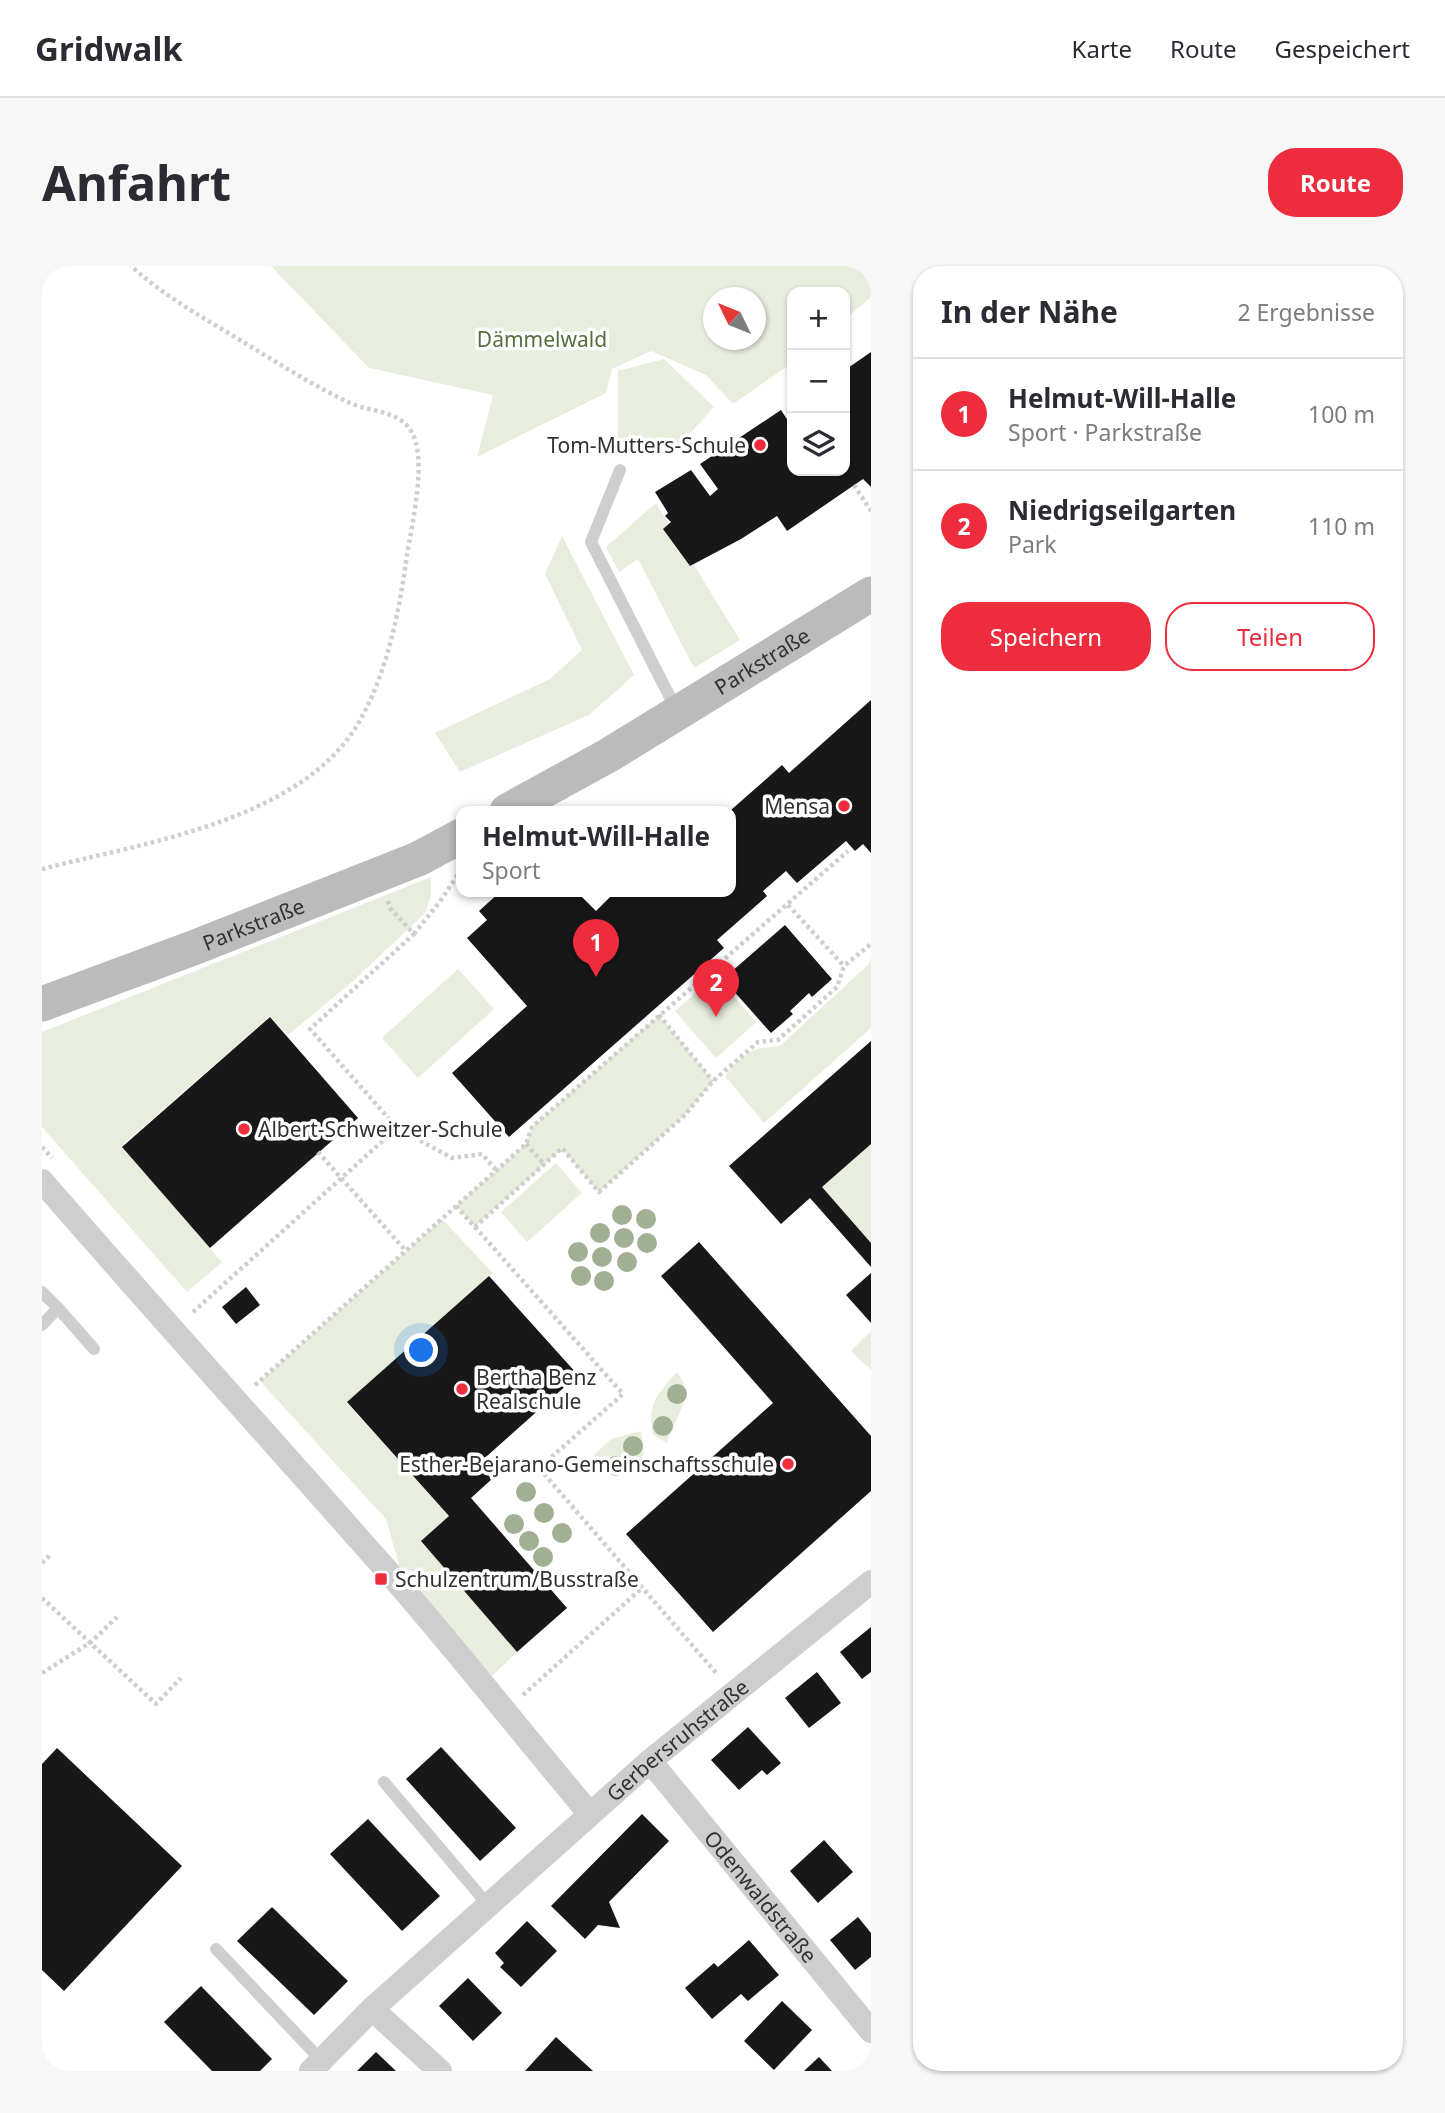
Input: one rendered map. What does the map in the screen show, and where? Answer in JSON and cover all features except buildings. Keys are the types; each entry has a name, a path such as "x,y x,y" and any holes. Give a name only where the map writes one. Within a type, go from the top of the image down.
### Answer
{"street":[{"name":"Parkstraße","path":"516,806 609,755 871,594"},
{"name":"Parkstraße","path":"42,1004 418,859 456,839"},
{"path":"42,1181 397,1582 590,1814"},
{"name":"Gerbersruhstraße","path":"316,2066 372,2009 650,1761 871,1582"},
{"name":"Odenwaldstraße","path":"650,1761 871,2031"},
{"path":"372,2009 440,2071"}],"lane":[{"path":"620,470 592,542 677,711"},
{"path":"42,1292 94,1349"},
{"path":"42,1325 58,1308"},
{"path":"384,1782 488,1905"},
{"name":"Gerbersruhstraße","path":"216,1949 316,2066"}],"path":[{"path":"42,869 206,827 265,804 307,777 334,754 359,722 382,669 399,612 418,491 418,447 410,429 392,415 355,405 321,389 171,298 131,266"},
{"path":"854,485 871,511"},
{"path":"254,1386 526,1144 533,1127 848,851"},
{"path":"377,875 390,908 414,934"},
{"path":"456,878 414,934 310,1029 397,1128 452,1158 482,1154 496,1170"},
{"path":"788,905 844,966"},
{"path":"475,1227 562,1149 599,1192 684,1116 713,1081 758,1042 778,1040 837,987 844,966 871,944"},
{"path":"659,1015 713,1081"},
{"path":"193,1312 397,1128"},
{"path":"526,1144 545,1164"},
{"path":"318,1152 406,1251"},
{"path":"456,1206 623,1394 539,1468 722,1680"},
{"path":"42,1563 50,1555"},
{"path":"506,1710 642,1588"},
{"path":"42,1598 156,1704 181,1678"},
{"path":"42,1673 90,1643 117,1617"}],"green space":[{"name":"Dämmelwald","path":"271,266 871,266 871,297 850,315 850,287 787,287 787,366 733,404 706,375 651,351 612,369 606,393 477,457 493,395 369,368"},
{"path":"664,359 714,407 676,449 646,448 618,454 618,371"},
{"path":"656,503 740,640 694,668 638,559 619,572 606,547"},
{"path":"562,536 634,675 589,715 460,772 435,733 550,679 582,650 545,574"},
{"path":"431,877 431,896 425,913 353,981 288,1035 270,1016 121,1146 222,1262 187,1292 42,1127 42,1032"},
{"path":"871,956 871,1028 764,1123 725,1076 737,1062 752,1051 781,1045 869,964"},
{"path":"458,969 494,1009 418,1078 382,1038"},
{"path":"716,976 756,1022 716,1058 675,1011"},
{"path":"659,1015 713,1081 684,1116 599,1192 562,1149 475,1227 456,1206 526,1144 532,1127"},
{"path":"871,1144 871,1243 822,1187"},
{"path":"556,1163 582,1193 527,1242 501,1212"},
{"path":"442,1219 493,1273 347,1403 449,1516 421,1541 517,1652 492,1676 402,1575 386,1519 260,1381"},
{"path":"871,1331 871,1370 851,1351"},
{"path":"677,1372 683,1381 684,1399 667,1443 653,1435 651,1415 655,1400"},
{"path":"641,1431 644,1454 627,1469 606,1473 593,1466 594,1455 611,1439"}],"place":[{"name":"Tom-Mutters-Schule","path":"760,445"},
{"name":"Mensa","path":"844,806"},
{"name":"Helmut-Will-Halle","path":"596,977"},
{"name":"Niedrigseilgarten","path":"716,1017"},
{"name":"Albert-Schweitzer-Schule","path":"244,1129"},
{"name":"Bertha Benz Realschule","path":"462,1389"},
{"name":"Esther-Bejarano-Gemeinschaftsschule","path":"788,1464"},
{"name":"Schulzentrum/Busstraße","path":"381,1579"}]}
